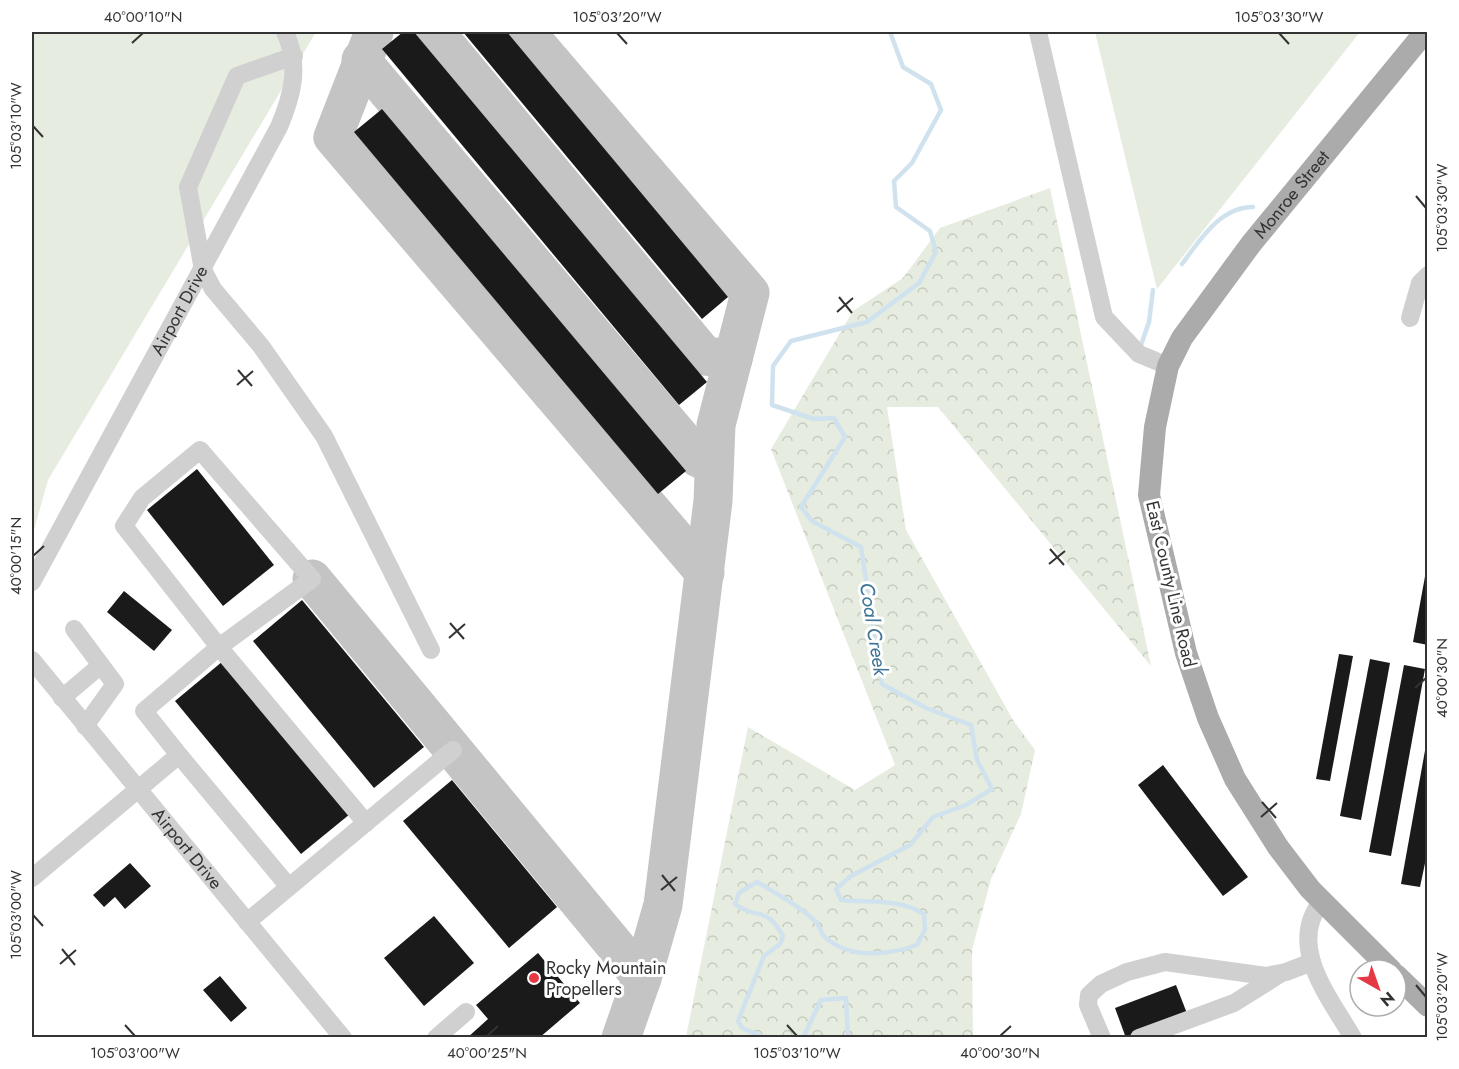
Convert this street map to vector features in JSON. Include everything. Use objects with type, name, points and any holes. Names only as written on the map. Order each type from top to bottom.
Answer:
[{"type":"main road","name":"Monroe Street","points":[[1168,366],[1182,338],[1251,244],[1425,32]]},
{"type":"main road","name":"East County Line Road","points":[[1168,366],[1155,427],[1149,495],[1186,653],[1208,718],[1235,779],[1278,847],[1321,902],[1379,958]]},
{"type":"main road","points":[[1408,987],[1428,1006]]},
{"type":"street","name":"Airport Drive","points":[[32,582],[203,270],[286,111],[294,84],[294,56],[285,32]]},
{"type":"street","points":[[1038,32],[1104,317],[1138,354],[1168,366]]},
{"type":"street","points":[[294,56],[237,76],[188,187],[203,270],[213,289],[261,346],[324,436],[431,650]]},
{"type":"street","points":[[1410,318],[1420,284],[1428,275]]},
{"type":"street","points":[[289,887],[144,711],[219,647],[312,579],[200,450],[141,498],[124,526],[219,647],[366,823]]},
{"type":"street","points":[[74,629],[115,684],[85,726]]},
{"type":"street","name":"Airport Drive","points":[[32,660],[343,1038]]},
{"type":"street","points":[[62,698],[101,665]]},
{"type":"street","points":[[247,922],[453,750]]},
{"type":"street","points":[[32,878],[179,755]]},
{"type":"street","points":[[1321,902],[1309,923],[1307,938],[1312,962],[1353,1038]]},
{"type":"street","points":[[1102,1038],[1089,1005],[1089,995],[1101,984],[1128,972],[1165,962],[1266,976],[1312,962]]},
{"type":"street","points":[[1139,1038],[1234,1003],[1281,973]]},
{"type":"street","points":[[436,1038],[466,1012]]},
{"type":"green space","points":[[32,32],[316,32],[48,480],[32,537]]},
{"type":"green space","points":[[1095,32],[1360,32],[1157,289]]},
{"type":"green space","points":[[1050,188],[1151,666],[938,407],[887,407],[906,530],[1013,720],[1035,750],[1021,814],[991,879],[972,950],[973,1037],[686,1037],[748,727],[855,790],[895,765],[771,449],[853,311],[903,278],[940,228]]},
{"type":"building","points":[[403,32],[414,32],[707,382],[679,405],[382,49]]},
{"type":"building","points":[[463,32],[507,32],[728,297],[702,319]]},
{"type":"building","points":[[382,109],[686,471],[658,494],[354,132]]},
{"type":"building","points":[[197,469],[274,565],[223,606],[147,510]]},
{"type":"building","points":[[1426,571],[1428,572],[1428,645],[1413,642]]},
{"type":"building","points":[[124,591],[172,630],[154,651],[107,612]]},
{"type":"building","points":[[302,600],[424,747],[374,788],[253,641]]},
{"type":"building","points":[[1339,654],[1353,656],[1330,781],[1316,779]]},
{"type":"building","points":[[1370,659],[1390,663],[1361,820],[1340,816]]},
{"type":"building","points":[[223,661],[350,814],[301,854],[175,701]]},
{"type":"building","points":[[1404,665],[1425,669],[1391,856],[1369,852]]},
{"type":"building","points":[[1426,745],[1428,849],[1420,887],[1401,884]]},
{"type":"building","points":[[1163,765],[1248,877],[1223,896],[1138,785]]},
{"type":"building","points":[[452,780],[557,907],[509,948],[403,821]]},
{"type":"building","points":[[130,863],[151,886],[125,909],[115,897],[104,907],[93,895]]},
{"type":"building","points":[[434,916],[474,963],[424,1006],[384,958]]},
{"type":"building","name":"Rocky Mountain Propellers","points":[[538,953],[580,1003],[539,1038],[467,1038],[488,1019],[476,1005]]},
{"type":"building","points":[[220,976],[247,1008],[231,1022],[203,990]]},
{"type":"building","points":[[1176,985],[1188,1016],[1126,1038],[1115,1008]]},
{"type":"waterway","name":"Coal Creek","points":[[766,1038],[742,1028],[738,1021],[764,956],[780,944],[783,936],[777,926],[766,916],[750,912],[735,904],[739,893],[757,882],[802,910],[817,923],[824,936],[845,949],[882,953],[917,945],[925,930],[924,914],[894,903],[841,900],[836,889],[851,876],[910,845],[933,817],[966,805],[992,789],[977,760],[971,725],[926,708],[882,684],[861,547],[812,521],[801,507],[845,437],[834,418],[814,419],[772,405],[773,366],[791,341],[867,322],[919,283],[936,252],[930,231],[896,207],[894,181],[912,163],[941,110],[931,84],[903,67],[890,32]]},
{"type":"waterway","points":[[1182,264],[1212,226],[1241,208],[1253,207]]},
{"type":"waterway","points":[[1140,348],[1149,322],[1153,290]]},
{"type":"waterway","name":"Coal Creek","points":[[803,1038],[821,1000],[846,998],[848,1038]]},
{"type":"taxiway","points":[[374,32],[333,137],[705,573]]},
{"type":"taxiway","points":[[435,32],[705,356],[733,359]]},
{"type":"taxiway","points":[[526,32],[750,293],[716,425],[713,501],[663,905],[642,978],[621,1038]]},
{"type":"taxiway","points":[[361,60],[698,458],[714,465]]},
{"type":"taxiway","points":[[312,579],[642,978]]},
{"type":"place","name":"Rocky Mountain Propellers","points":[[534,978]]}]
